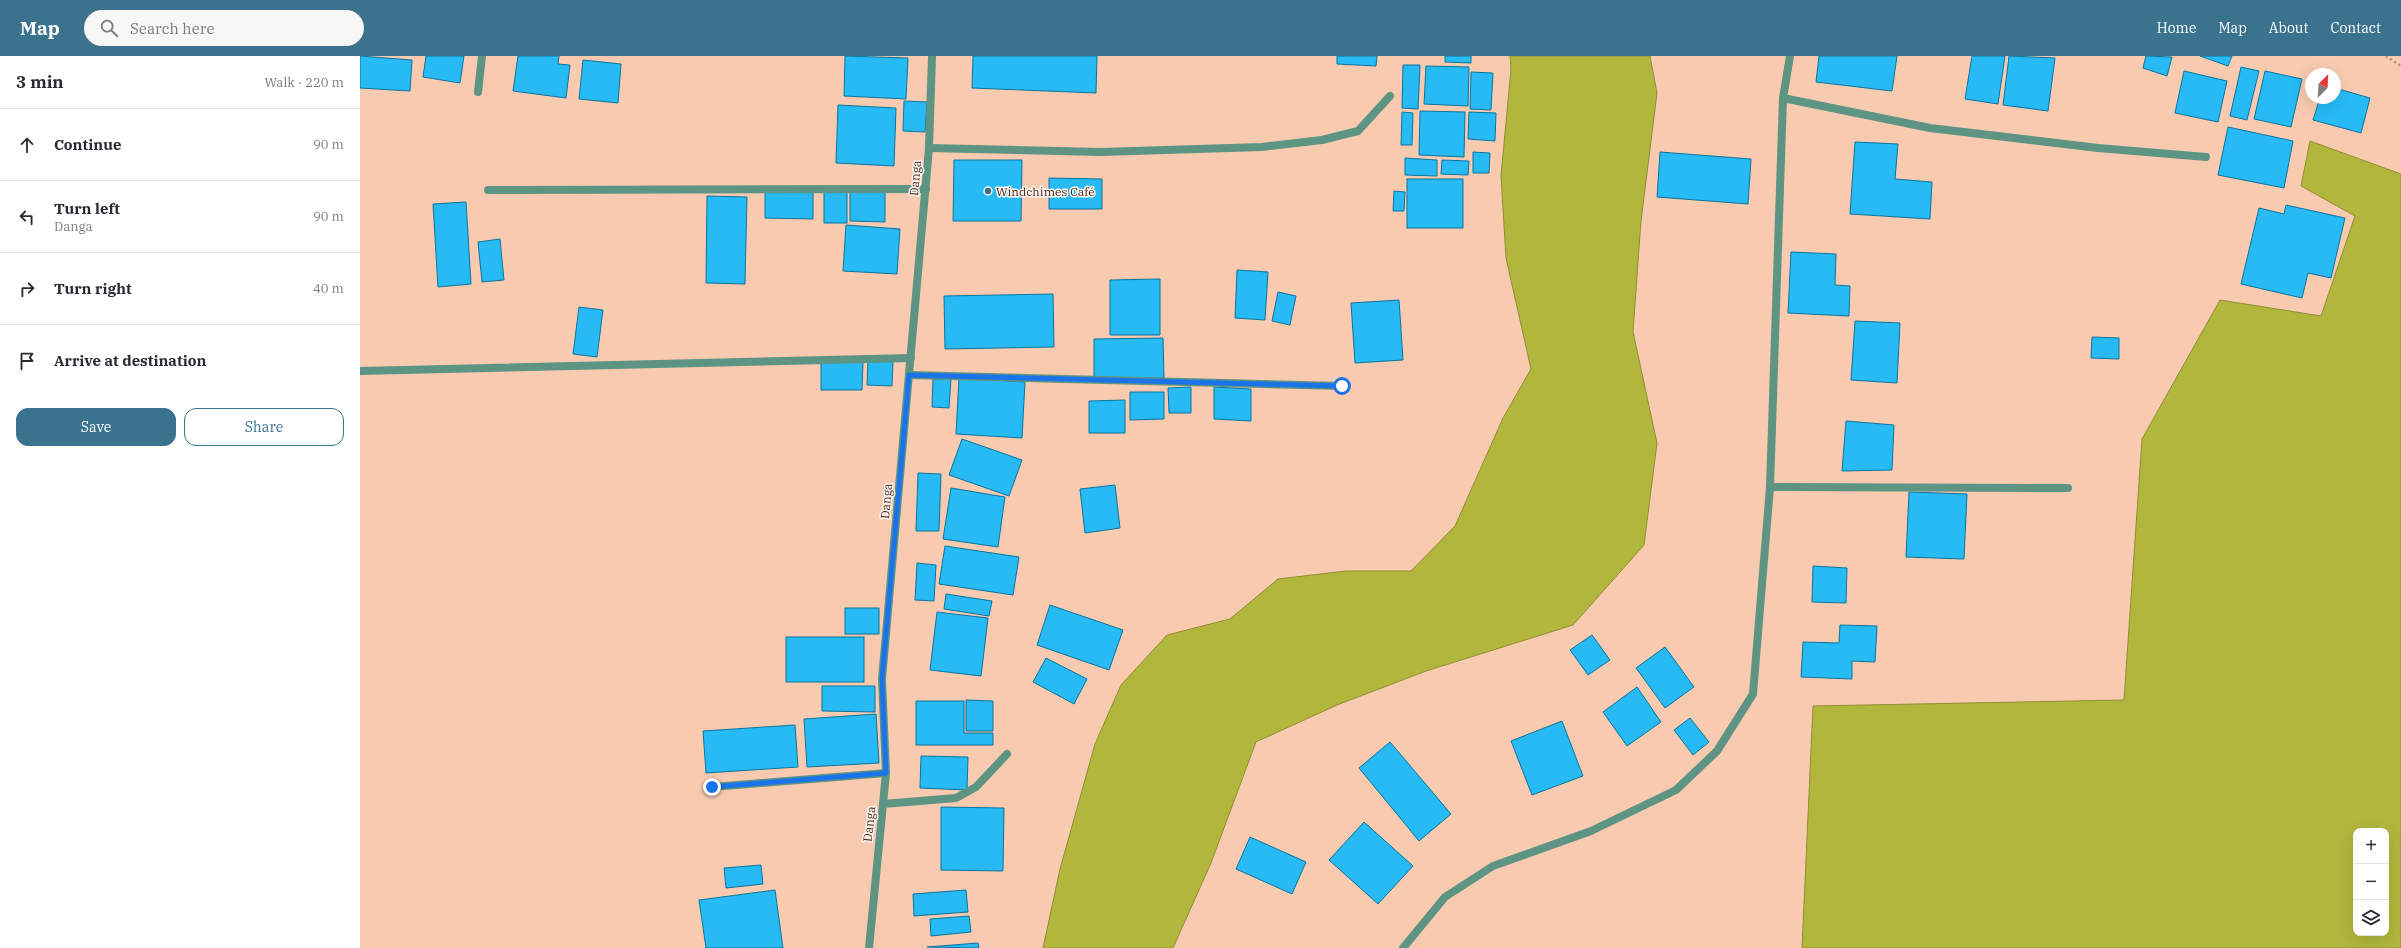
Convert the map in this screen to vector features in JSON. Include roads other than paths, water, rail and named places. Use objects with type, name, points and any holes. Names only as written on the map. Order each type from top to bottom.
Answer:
[{"type":"street","points":[[478,92],[482,56]]},
{"type":"street","name":"Danga","points":[[869,948],[886,773],[882,679],[926,190],[932,56]]},
{"type":"street","points":[[1403,948],[1444,897],[1493,866],[1591,831],[1676,790],[1717,751],[1753,694],[1770,487],[1783,98],[1790,56]]},
{"type":"street","points":[[929,148],[1101,152],[1262,147],[1322,140],[1358,131],[1390,96]]},
{"type":"street","points":[[1783,98],[1930,128],[2098,148],[2206,157]]},
{"type":"street","points":[[488,190],[926,190]]},
{"type":"street","points":[[360,371],[911,358]]},
{"type":"street","points":[[909,375],[1342,386]]},
{"type":"street","points":[[1770,487],[2068,488]]},
{"type":"street","points":[[883,804],[956,798],[976,787],[1008,754]]},
{"type":"street","points":[[712,787],[886,773]]},
{"type":"place","name":"Windchimes Café","points":[[988,191]]}]
